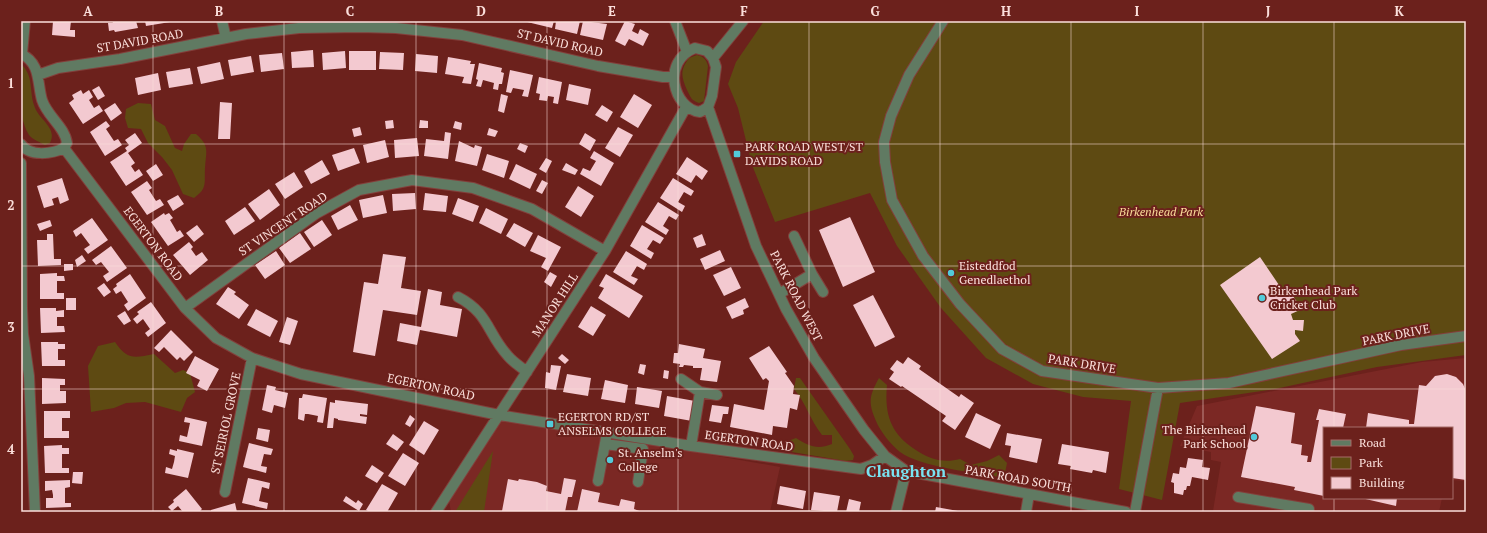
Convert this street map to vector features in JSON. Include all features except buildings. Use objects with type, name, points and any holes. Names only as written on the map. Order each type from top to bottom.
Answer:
[{"type":"street","points":[[21,159],[22,146],[32,152],[49,153],[64,148],[67,143],[66,138],[42,100],[38,75],[32,61],[21,54],[25,21]]},
{"type":"street","points":[[222,21],[226,38]]},
{"type":"street","points":[[675,21],[686,52]]},
{"type":"street","points":[[713,58],[743,21]]},
{"type":"street","name":"PARK DRIVE","points":[[943,21],[909,75],[891,116],[884,142],[885,162],[892,200],[923,256],[960,304],[1002,349],[1042,371],[1158,388],[1229,383],[1401,345],[1466,336]]},
{"type":"street","name":"ST DAVID ROAD","points":[[38,75],[58,68],[120,59],[226,38],[291,29],[328,27],[389,28],[424,26],[598,66],[663,77],[673,77]]},
{"type":"street","points":[[695,48],[707,51],[713,58],[716,67],[712,96],[708,107],[700,112],[693,111],[686,107],[673,77],[675,66],[686,52],[695,48]]},
{"type":"street","name":"MANOR HILL","points":[[436,512],[605,251],[686,107]]},
{"type":"street","name":"PARK ROAD WEST","points":[[708,107],[754,239],[779,294],[814,358],[864,430],[885,456],[906,471]]},
{"type":"street","name":"EGERTON ROAD","points":[[64,148],[185,308],[216,338],[252,358],[301,374],[499,415],[691,446],[861,469],[872,465],[885,456]]},
{"type":"street","points":[[21,163],[23,334],[29,376],[36,512]]},
{"type":"street","name":"ST VINCENT ROAD","points":[[185,308],[317,213],[359,190],[412,180],[473,188],[532,209],[605,251]]},
{"type":"street","points":[[794,236],[812,274],[823,292]]},
{"type":"street","points":[[779,294],[812,274]]},
{"type":"street","points":[[458,298],[470,304],[482,314],[508,356],[527,372]]},
{"type":"street","name":"ST SEIRIOL GROVE","points":[[225,492],[252,358]]},
{"type":"street","points":[[681,379],[700,392],[717,395]]},
{"type":"street","points":[[1135,512],[1158,388]]},
{"type":"street","points":[[691,446],[700,392]]},
{"type":"street","points":[[598,481],[607,432]]},
{"type":"street","points":[[605,444],[643,450],[638,482]]},
{"type":"street","points":[[896,512],[906,471]]},
{"type":"street","name":"PARK ROAD SOUTH","points":[[906,471],[1126,512]]},
{"type":"street","points":[[1026,512],[1030,494]]},
{"type":"street","points":[[1238,497],[1309,509],[1308,512]]},
{"type":"shaded area","name":"The Birkenhead Park School","points":[[1466,358],[1466,481],[1453,480],[1453,427],[1323,427],[1323,499],[1442,499],[1439,512],[1213,511],[1221,462],[1211,460],[1211,452],[1180,446],[1197,406],[1422,362]]},
{"type":"shaded area","name":"St. Anselm's College","points":[[501,418],[780,467],[770,512],[451,512],[449,501]]},
{"type":"green space","name":"Birkenhead Park","points":[[764,21],[1466,21],[1466,355],[1377,367],[1275,389],[1180,403],[1162,500],[1119,489],[1131,401],[1083,397],[1033,384],[986,358],[941,308],[897,246],[870,193],[775,222],[752,165],[738,108],[728,84],[736,62]]},
{"type":"green space","points":[[697,55],[704,59],[708,66],[704,101],[699,103],[690,97],[682,74],[684,66],[689,58]]},
{"type":"green space","points":[[21,64],[30,78],[36,110],[50,128],[52,137],[50,143],[45,145],[29,135],[25,127],[20,101]]},
{"type":"green space","points":[[138,103],[151,104],[155,120],[165,126],[175,148],[182,151],[184,144],[191,134],[196,134],[203,142],[206,149],[204,185],[201,191],[194,198],[183,194],[172,170],[148,143],[141,129],[128,128],[125,118],[126,109]]},
{"type":"green space","points":[[115,342],[127,355],[136,357],[154,354],[175,373],[183,370],[190,373],[195,392],[187,398],[181,412],[145,402],[126,403],[114,408],[91,412],[88,366],[98,346]]},
{"type":"green space","points":[[796,378],[800,378],[850,449],[854,456],[853,460],[846,461],[786,451],[788,441],[796,438],[817,447],[832,444],[832,435],[822,435],[794,389]]},
{"type":"green space","points":[[879,378],[887,385],[887,407],[892,424],[896,432],[910,446],[924,455],[934,459],[949,461],[960,459],[971,465],[987,461],[999,455],[1007,463],[1004,478],[935,466],[921,462],[900,452],[893,446],[883,433],[873,415],[871,400],[873,390]]},
{"type":"green space","points":[[493,451],[484,512],[455,512]]},
{"type":"place","name":"PARK ROAD WEST/ST DAVIDS ROAD","points":[[737,154]]},
{"type":"place","name":"Eisteddfod Genedlaethol","points":[[951,273]]},
{"type":"place","name":"Birkenhead Park Cricket Club","points":[[1262,298]]},
{"type":"place","name":"EGERTON RD/ST ANSELMS COLLEGE","points":[[550,424]]},
{"type":"place","name":"The Birkenhead Park School","points":[[1254,437]]},
{"type":"place","name":"St. Anselm's College","points":[[610,460]]},
{"type":"district","name":"Claughton","points":[[906,471]]}]
